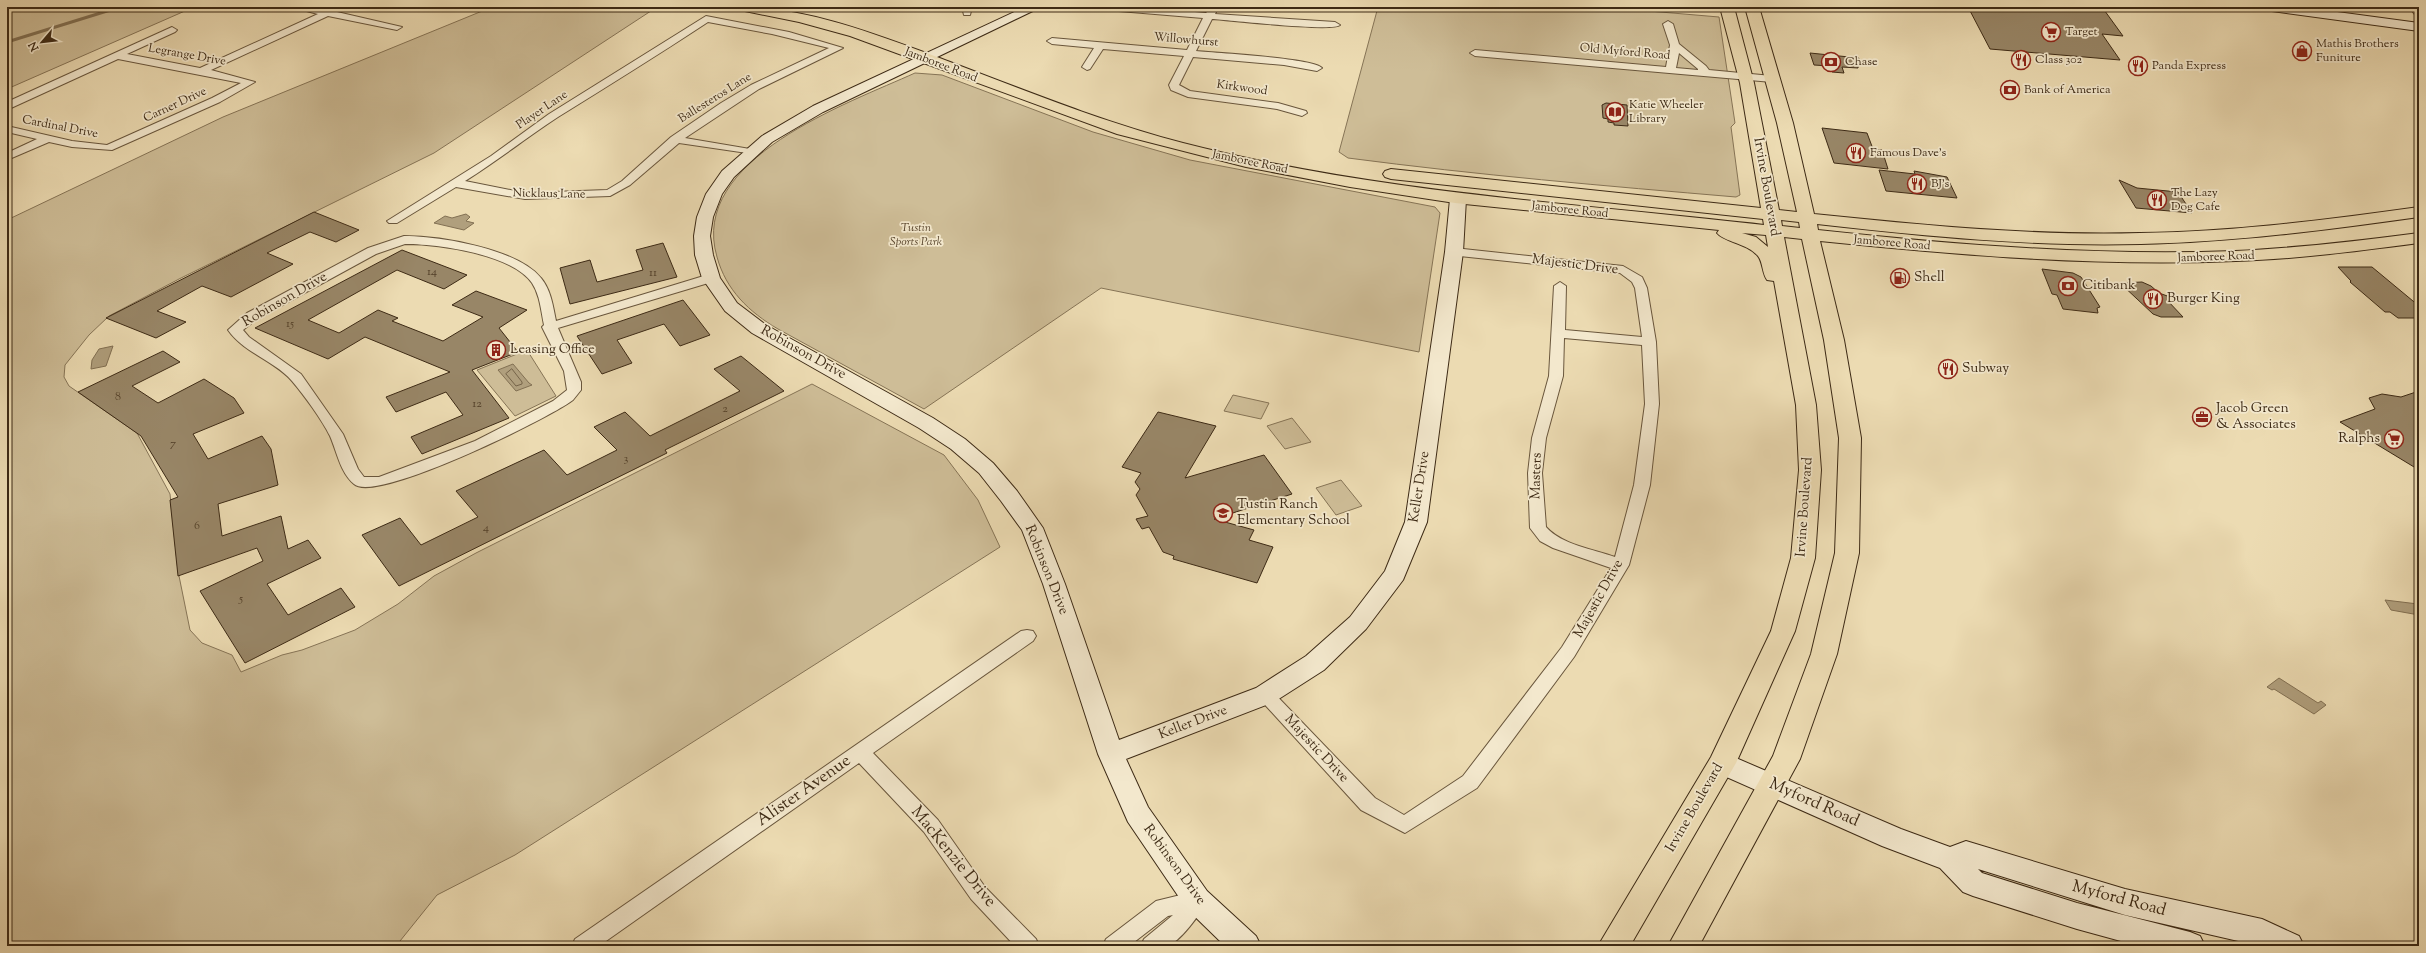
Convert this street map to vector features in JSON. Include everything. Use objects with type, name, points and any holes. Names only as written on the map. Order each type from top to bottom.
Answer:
[{"type":"main road","name":"Jamboree Road","points":[[745,7],[825,25],[924,59],[1045,105],[1173,145],[1306,175],[1458,199],[1774,231],[1807,225],[1968,234],[2101,239],[2198,236],[2310,227],[2419,212]]},
{"type":"main road","name":"Jamboree Road","points":[[792,7],[888,31],[943,50],[1034,86],[1152,126],[1281,156],[1464,183],[1772,213],[1807,225],[2021,253],[2139,258],[2264,255],[2379,244],[2419,238]]},
{"type":"main road","name":"Irvine Boulevard","points":[[1613,946],[1722,763],[1783,631],[1803,558],[1810,470],[1806,406],[1746,76],[1727,7]]},
{"type":"main road","points":[[1683,946],[1786,759],[1824,654],[1847,553],[1850,438],[1834,340],[1785,123],[1752,7]]},
{"type":"main road","points":[[1567,209],[1597,218],[1734,234],[1750,241],[1767,255],[1776,289],[1794,339]]},
{"type":"street","points":[[296,7],[397,27]]},
{"type":"street","points":[[200,70],[341,7]]},
{"type":"street","name":"Robinson Drive","points":[[1035,7],[790,124],[750,152],[728,174],[714,194],[705,217],[702,236],[711,278],[731,307],[759,329],[939,431],[986,468],[1009,496],[1032,528],[1054,584],[1111,754],[1138,814],[1197,900],[1246,946]]},
{"type":"street","points":[[1107,7],[1208,17],[1335,25]]},
{"type":"street","points":[[1190,53],[1213,7]]},
{"type":"street","points":[[2272,7],[2419,27]]},
{"type":"street","points":[[2414,7],[2419,14]]},
{"type":"street","name":"Ballesteros Lane","points":[[619,189],[675,139],[755,87],[838,48],[803,37],[763,28],[706,19]]},
{"type":"street","name":"Player Lane","points":[[393,221],[495,158],[553,116],[637,65],[706,19]]},
{"type":"street","points":[[1668,24],[1675,45],[1703,68],[1704,72]]},
{"type":"street","points":[[7,106],[119,56],[172,30]]},
{"type":"street","name":"Willowhurst","points":[[1052,41],[1284,62],[1318,68]]},
{"type":"street","points":[[1671,69],[1671,60],[1675,45]]},
{"type":"street","points":[[1086,67],[1100,46]]},
{"type":"street","name":"Kirkwood","points":[[1190,53],[1174,85],[1178,91],[1188,94],[1278,106],[1302,113]]},
{"type":"street","name":"Old Myford Road","points":[[1475,53],[1772,78]]},
{"type":"street","name":"Legrange Drive","points":[[119,56],[200,70],[250,82]]},
{"type":"street","name":"Carner Drive","points":[[108,148],[216,100],[250,82]]},
{"type":"street","name":"Cardinal Drive","points":[[7,129],[46,139],[97,149],[108,148]]},
{"type":"street","points":[[7,157],[46,139]]},
{"type":"street","points":[[675,139],[750,152]]},
{"type":"street","name":"Nicklaus Lane","points":[[455,183],[525,196],[601,194],[619,189]]},
{"type":"street","name":"Keller Drive","points":[[1111,754],[1265,695],[1315,662],[1358,623],[1395,574],[1416,522],[1454,252],[1458,199]]},
{"type":"street","name":"Robinson Drive","points":[[404,240],[415,240],[493,254],[517,264],[532,276],[539,284],[550,327],[556,345],[573,375],[574,388],[569,397],[480,444],[380,482],[360,482],[351,471],[336,434],[296,377],[244,340],[235,330],[252,316],[372,251],[404,240]]},
{"type":"street","name":"Majestic Drive","points":[[1265,695],[1368,804],[1405,825],[1470,782],[1568,652],[1621,565],[1642,485],[1652,404],[1649,342],[1641,288],[1638,280],[1623,270],[1454,252]]},
{"type":"street","points":[[550,327],[711,278]]},
{"type":"street","name":"Masters","points":[[1560,286],[1556,376],[1539,438],[1535,473],[1536,517],[1539,531],[1558,544],[1621,565]]},
{"type":"street","points":[[1558,333],[1649,342]]},
{"type":"street","name":"Alister Avenue","points":[[591,944],[860,751],[1027,636]]},
{"type":"street","name":"MacKenzie Drive","points":[[860,751],[931,826],[978,893],[1029,946]]},
{"type":"street","name":"Myford Road","points":[[1722,763],[1892,838],[1950,859],[1973,883],[2077,916],[2190,946]]},
{"type":"street","name":"Myford Road","points":[[1950,859],[1966,854],[2125,902],[2262,932],[2289,946]]},
{"type":"street","points":[[1113,946],[1164,908],[1197,900]]},
{"type":"street","points":[[1151,946],[1177,926],[1197,900]]},
{"type":"green space","points":[[7,7],[194,7],[7,89]]},
{"type":"green space","points":[[492,7],[657,7],[434,153],[179,279],[109,316],[89,335],[65,365],[64,377],[69,386],[137,433],[170,494],[178,571],[190,630],[202,643],[232,655],[241,672],[282,655],[302,650],[355,630],[398,604],[434,576],[476,553],[812,384],[944,455],[978,500],[1000,547],[515,855],[437,895],[396,946],[7,946],[7,220],[223,117]]},
{"type":"green space","points":[[1378,7],[1602,7],[1719,17],[1735,123],[1731,127],[1740,195],[1736,197],[1542,180],[1348,158],[1339,152]]},
{"type":"green space","name":"Tustin Sports Park","points":[[915,73],[942,75],[1093,132],[1190,160],[1435,207],[1440,213],[1419,352],[1101,288],[924,409],[778,329],[758,315],[740,299],[726,280],[721,269],[717,257],[714,222],[726,191],[750,164],[780,140],[816,119],[852,101]]},
{"type":"green space","points":[[527,350],[556,396],[515,416],[477,370]]},
{"type":"green space","points":[[1233,395],[1269,403],[1261,419],[1224,411]]},
{"type":"green space","points":[[1292,418],[1311,442],[1285,449],[1267,426]]},
{"type":"green space","points":[[1341,480],[1362,506],[1336,515],[1316,488]]},
{"type":"water","points":[[466,214],[470,217],[466,221],[474,223],[464,230],[434,223],[445,216],[452,218]]},
{"type":"water","points":[[113,346],[106,366],[91,369],[92,360],[99,349]]},
{"type":"water","points":[[513,364],[532,385],[516,391],[498,370]]},
{"type":"water","points":[[2385,600],[2418,604],[2419,615],[2391,610]]},
{"type":"water","points":[[2279,678],[2318,703],[2321,701],[2326,705],[2314,714],[2274,689],[2272,690],[2267,687]]},
{"type":"building","name":"Target","points":[[1968,7],[2102,7],[2123,36],[2102,34],[2120,60],[1990,49]]},
{"type":"building","name":"Chase","points":[[1810,53],[1859,58],[1858,68],[1842,67],[1844,73],[1832,72],[1830,66],[1814,65]]},
{"type":"building","name":"Katie Wheeler Library","points":[[1606,103],[1627,105],[1628,126],[1614,125],[1614,123],[1608,122],[1608,119],[1603,118],[1602,105]]},
{"type":"building","points":[[1822,128],[1867,133],[1873,149],[1882,150],[1888,169],[1834,163]]},
{"type":"building","name":"BJ's","points":[[1879,170],[1915,174],[1914,171],[1947,177],[1957,198],[1886,191]]},
{"type":"building","name":"The Lazy Dog Cafe","points":[[2119,180],[2137,188],[2178,192],[2192,213],[2136,208]]},
{"type":"building","points":[[314,212],[359,230],[336,242],[310,232],[267,253],[293,264],[231,297],[202,286],[157,311],[186,322],[156,338],[106,318]]},
{"type":"building","points":[[663,243],[677,277],[570,304],[560,268],[590,260],[597,282],[643,270],[636,250]]},
{"type":"building","points":[[402,250],[467,275],[444,289],[397,270],[308,320],[339,333],[378,310],[398,318],[392,321],[443,341],[483,317],[452,305],[476,291],[527,310],[499,328],[518,352],[472,370],[509,418],[422,454],[411,437],[463,415],[446,392],[396,412],[386,397],[450,372],[365,337],[328,359],[255,328]]},
{"type":"building","points":[[2338,267],[2372,267],[2419,306],[2419,318],[2398,318],[2390,312],[2385,312],[2350,282],[2351,281]]},
{"type":"building","name":"Citibank","points":[[2042,269],[2073,273],[2081,277],[2100,307],[2097,308],[2098,313],[2063,309],[2057,295],[2052,294]]},
{"type":"building","name":"Burger King","points":[[2142,282],[2151,286],[2159,293],[2170,297],[2167,300],[2183,317],[2161,317],[2153,314],[2120,283]]},
{"type":"building","points":[[683,300],[710,335],[680,346],[664,324],[617,340],[632,363],[602,374],[577,336]]},
{"type":"building","points":[[163,351],[180,362],[132,386],[158,403],[204,379],[234,398],[244,413],[193,434],[208,459],[262,436],[271,449],[278,485],[218,504],[222,536],[281,516],[288,549],[308,540],[321,558],[267,584],[288,615],[341,588],[355,607],[245,663],[200,591],[263,561],[257,548],[178,576],[170,500],[178,497],[141,436],[78,392]]},
{"type":"building","points":[[741,356],[784,391],[665,450],[667,453],[399,586],[362,535],[400,518],[421,545],[478,517],[456,491],[544,450],[567,475],[617,450],[594,427],[625,412],[650,436],[740,391],[714,369]]},
{"type":"building","name":"Ralphs","points":[[2419,391],[2419,470],[2340,422],[2375,409],[2369,398],[2382,394],[2401,397]]},
{"type":"building","name":"Tustin Ranch Elementary School","points":[[1158,412],[1216,426],[1185,478],[1264,455],[1292,494],[1214,519],[1254,530],[1249,540],[1273,547],[1257,583],[1173,559],[1174,556],[1163,552],[1149,527],[1142,529],[1136,519],[1148,516],[1136,495],[1140,489],[1135,482],[1141,473],[1122,467]]},
{"type":"waterway","points":[[7,42],[120,7]]},
{"type":"place","name":"Target","points":[[2051,32]]},
{"type":"place","name":"Mathis Brothers Funiture","points":[[2302,51]]},
{"type":"place","name":"Class 302","points":[[2021,60]]},
{"type":"place","name":"Chase","points":[[1831,62]]},
{"type":"place","name":"Panda Express","points":[[2138,66]]},
{"type":"place","name":"Bank of America","points":[[2010,90]]},
{"type":"place","name":"Katie Wheeler Library","points":[[1615,112]]},
{"type":"place","name":"Famous Dave's","points":[[1856,153]]},
{"type":"place","name":"BJ's","points":[[1917,184]]},
{"type":"place","name":"The Lazy Dog Cafe","points":[[2157,200]]},
{"type":"place","name":"Shell","points":[[1900,278]]},
{"type":"place","name":"Citibank","points":[[2068,286]]},
{"type":"place","name":"Burger King","points":[[2153,299]]},
{"type":"place","name":"Leasing Office","points":[[496,350]]},
{"type":"place","name":"Subway","points":[[1948,369]]},
{"type":"place","name":"Jacob Green & Associates","points":[[2202,417]]},
{"type":"place","name":"Ralphs","points":[[2394,439]]},
{"type":"place","name":"Tustin Ranch Elementary School","points":[[1223,513]]}]
